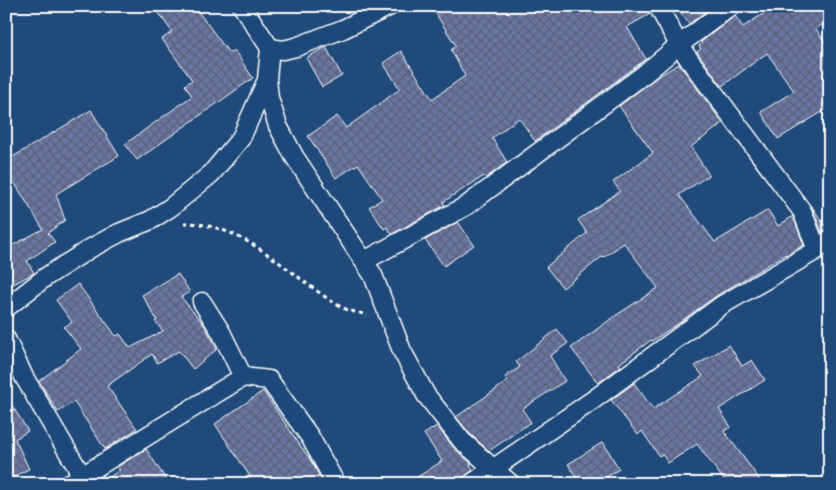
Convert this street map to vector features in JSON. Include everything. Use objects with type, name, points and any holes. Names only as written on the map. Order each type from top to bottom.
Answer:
[{"type":"street","points":[[242,6],[270,48],[267,79],[273,112],[294,156],[373,275],[402,351],[426,395],[462,441],[511,484]]},
{"type":"street","points":[[270,48],[283,50],[296,47],[342,29],[390,6]]},
{"type":"street","points":[[471,484],[593,400],[722,305],[823,245],[802,211],[679,45],[658,6]]},
{"type":"street","points":[[364,261],[466,206],[643,75],[731,6]]},
{"type":"street","points":[[6,308],[47,276],[83,253],[119,233],[151,220],[171,207],[211,174],[240,138],[267,79]]},
{"type":"street","points":[[202,302],[221,332],[243,377]]},
{"type":"street","points":[[6,339],[75,480],[243,377],[269,380],[310,436],[336,484]]},
{"type":"path","points":[[151,220],[196,223],[233,233],[269,256],[322,295],[348,310],[370,315],[387,311]]},
{"type":"building","points":[[154,6],[194,6],[229,53],[234,50],[253,78],[137,160],[125,144],[192,96],[185,85],[192,80],[162,39],[172,32]]},
{"type":"building","points":[[431,6],[647,6],[650,14],[627,27],[646,59],[535,141],[519,118],[492,138],[506,163],[486,178],[484,176],[443,202],[445,205],[392,234],[387,227],[384,229],[369,207],[382,199],[358,164],[336,178],[308,136],[337,116],[346,128],[400,89],[383,63],[401,51],[432,99],[465,76],[451,50],[456,46]]},
{"type":"building","points":[[676,6],[713,6],[689,24]]},
{"type":"building","points":[[775,6],[830,6],[830,20],[816,29],[830,49],[830,107],[778,139],[761,112],[794,91],[767,53],[722,86],[697,52],[701,49],[699,46],[701,42],[735,16],[743,27]]},
{"type":"building","points":[[326,47],[342,76],[322,87],[306,58]]},
{"type":"building","points":[[679,64],[723,123],[691,147],[709,175],[679,195],[715,242],[768,210],[778,226],[793,216],[804,245],[716,296],[676,325],[651,340],[619,364],[621,366],[598,383],[571,348],[658,288],[624,243],[603,256],[563,288],[546,267],[587,233],[578,220],[620,191],[613,182],[653,153],[619,106],[657,77]]},
{"type":"building","points":[[91,110],[119,156],[56,194],[65,220],[48,233],[55,242],[27,261],[34,273],[6,288],[6,249],[43,229],[6,169],[6,161]]},
{"type":"building","points":[[811,205],[827,229],[822,232],[812,207]]},
{"type":"building","points":[[458,222],[474,245],[444,266],[425,240]]},
{"type":"building","points":[[178,274],[190,292],[181,297],[205,326],[217,349],[193,369],[179,351],[157,363],[152,354],[107,386],[137,429],[105,449],[74,402],[58,412],[39,381],[81,349],[64,327],[72,322],[56,300],[78,284],[116,336],[120,334],[130,348],[163,331],[155,321],[157,320],[142,295]]},
{"type":"building","points":[[557,329],[568,343],[550,356],[565,381],[522,409],[531,422],[489,451],[470,434],[456,417],[508,381],[505,377],[520,367],[516,362]]},
{"type":"building","points":[[729,345],[742,366],[752,360],[765,380],[719,409],[731,427],[724,431],[763,484],[727,484],[697,444],[668,463],[662,454],[659,456],[642,431],[638,435],[611,400],[634,383],[653,409],[703,376],[695,366]]},
{"type":"building","points":[[263,391],[313,464],[324,484],[255,484],[215,424]]},
{"type":"building","points":[[6,396],[28,431],[15,439],[29,469],[6,480]]},
{"type":"building","points":[[437,426],[454,448],[471,463],[473,470],[465,476],[461,484],[407,484],[442,461],[424,434]]},
{"type":"building","points":[[603,442],[619,469],[596,484],[580,484],[568,464]]},
{"type":"building","points":[[146,449],[169,484],[99,484],[120,470],[117,467]]}]
